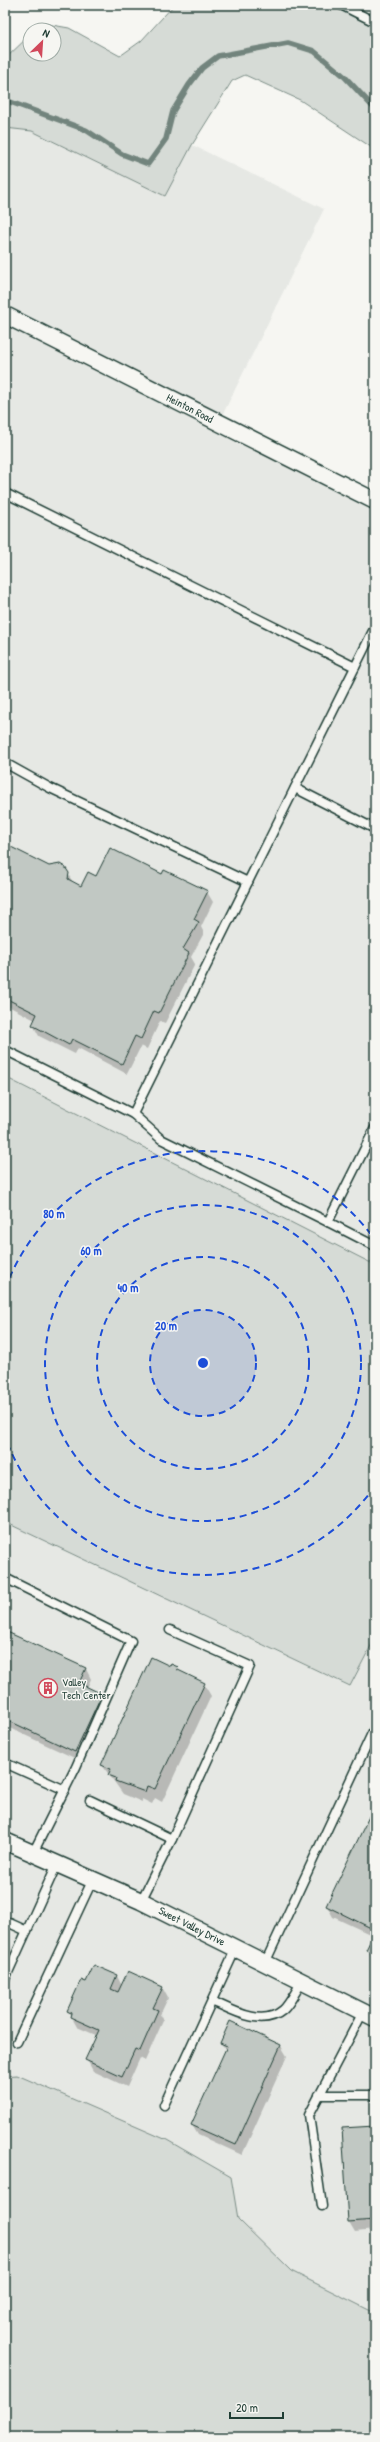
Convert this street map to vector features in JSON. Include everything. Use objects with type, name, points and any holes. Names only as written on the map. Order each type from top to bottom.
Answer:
[{"type":"street","name":"Heinton Road","points":[[5,315],[375,501]]},
{"type":"street","name":"Sweet Valley Drive","points":[[5,1841],[142,1901],[369,2015]]},
{"type":"lane","points":[[340,5],[375,22]]},
{"type":"lane","points":[[5,493],[355,667]]},
{"type":"lane","points":[[132,1114],[375,627]]},
{"type":"lane","points":[[5,763],[50,788],[248,882]]},
{"type":"lane","points":[[295,788],[375,829]]},
{"type":"lane","points":[[5,1050],[132,1114],[161,1139],[375,1246]]},
{"type":"lane","points":[[328,1222],[375,1128]]},
{"type":"lane","points":[[5,1578],[131,1642],[65,1790],[33,1853]]},
{"type":"lane","points":[[142,1901],[172,1840],[250,1666],[170,1630]]},
{"type":"lane","points":[[265,1963],[375,1728]]},
{"type":"lane","points":[[5,1763],[65,1790]]},
{"type":"lane","points":[[90,1800],[172,1840]]},
{"type":"lane","points":[[5,1979],[56,1864]]},
{"type":"lane","points":[[17,2042],[93,1879]]},
{"type":"lane","points":[[5,1921],[27,1931]]},
{"type":"lane","points":[[164,2105],[236,1948]]},
{"type":"lane","points":[[212,2001],[235,2011],[257,2018],[270,2017],[283,2010],[302,1982]]},
{"type":"lane","points":[[322,2206],[309,2115],[319,2095],[369,2015]]},
{"type":"lane","points":[[319,2095],[375,2095]]},
{"type":"shaded area","points":[[174,5],[341,5],[375,22],[375,163],[371,147],[300,100],[245,75],[232,81],[192,145],[165,196],[32,131],[5,128],[5,59],[22,43],[22,62],[62,62],[62,27],[69,28],[120,56],[141,41]]},
{"type":"shaded area","points":[[5,54],[324,209],[219,422],[375,501],[375,1265],[5,1077]]},
{"type":"shaded area","points":[[5,1077],[375,1265],[375,1638],[350,1686],[5,1522]]},
{"type":"shaded area","points":[[5,1522],[349,1686],[375,1638],[375,2313],[5,2128]]},
{"type":"shaded area","points":[[17,2075],[167,2140],[231,2177],[238,2219],[291,2271],[375,2313],[375,2437],[5,2437],[5,2076]]},
{"type":"building","points":[[5,844],[49,866],[60,864],[65,867],[69,873],[68,879],[81,886],[88,872],[96,876],[110,848],[162,874],[164,870],[208,891],[194,919],[199,922],[183,949],[189,953],[159,1013],[154,1011],[141,1039],[135,1036],[122,1064],[72,1039],[69,1045],[32,1025],[37,1014],[5,998]]},
{"type":"building","name":"Valley Tech Center","points":[[5,1631],[86,1668],[79,1683],[102,1694],[75,1752],[5,1719]]},
{"type":"building","points":[[151,1657],[170,1666],[171,1664],[178,1667],[176,1669],[205,1683],[155,1789],[147,1786],[145,1792],[115,1781],[116,1778],[108,1775],[111,1769],[101,1765]]},
{"type":"building","points":[[375,1804],[375,1930],[326,1906]]},
{"type":"building","points":[[375,1931],[375,1954],[366,1950]]},
{"type":"building","points":[[94,1965],[117,1975],[111,1989],[118,1992],[128,1971],[163,1987],[153,2008],[158,2010],[140,2051],[135,2049],[122,2077],[85,2060],[99,2030],[70,2017],[71,2013],[67,2011],[81,1980],[86,1982]]},
{"type":"building","points":[[230,2021],[281,2045],[236,2145],[191,2125],[227,2046],[220,2043]]},
{"type":"building","points":[[375,2126],[375,2220],[348,2222],[342,2128]]},
{"type":"waterway","points":[[5,100],[86,130],[122,154],[148,164],[166,139],[173,111],[189,85],[202,68],[218,56],[288,43],[314,51],[344,76],[375,109]]},
{"type":"place","name":"Valley Tech Center","points":[[48,1688]]}]
